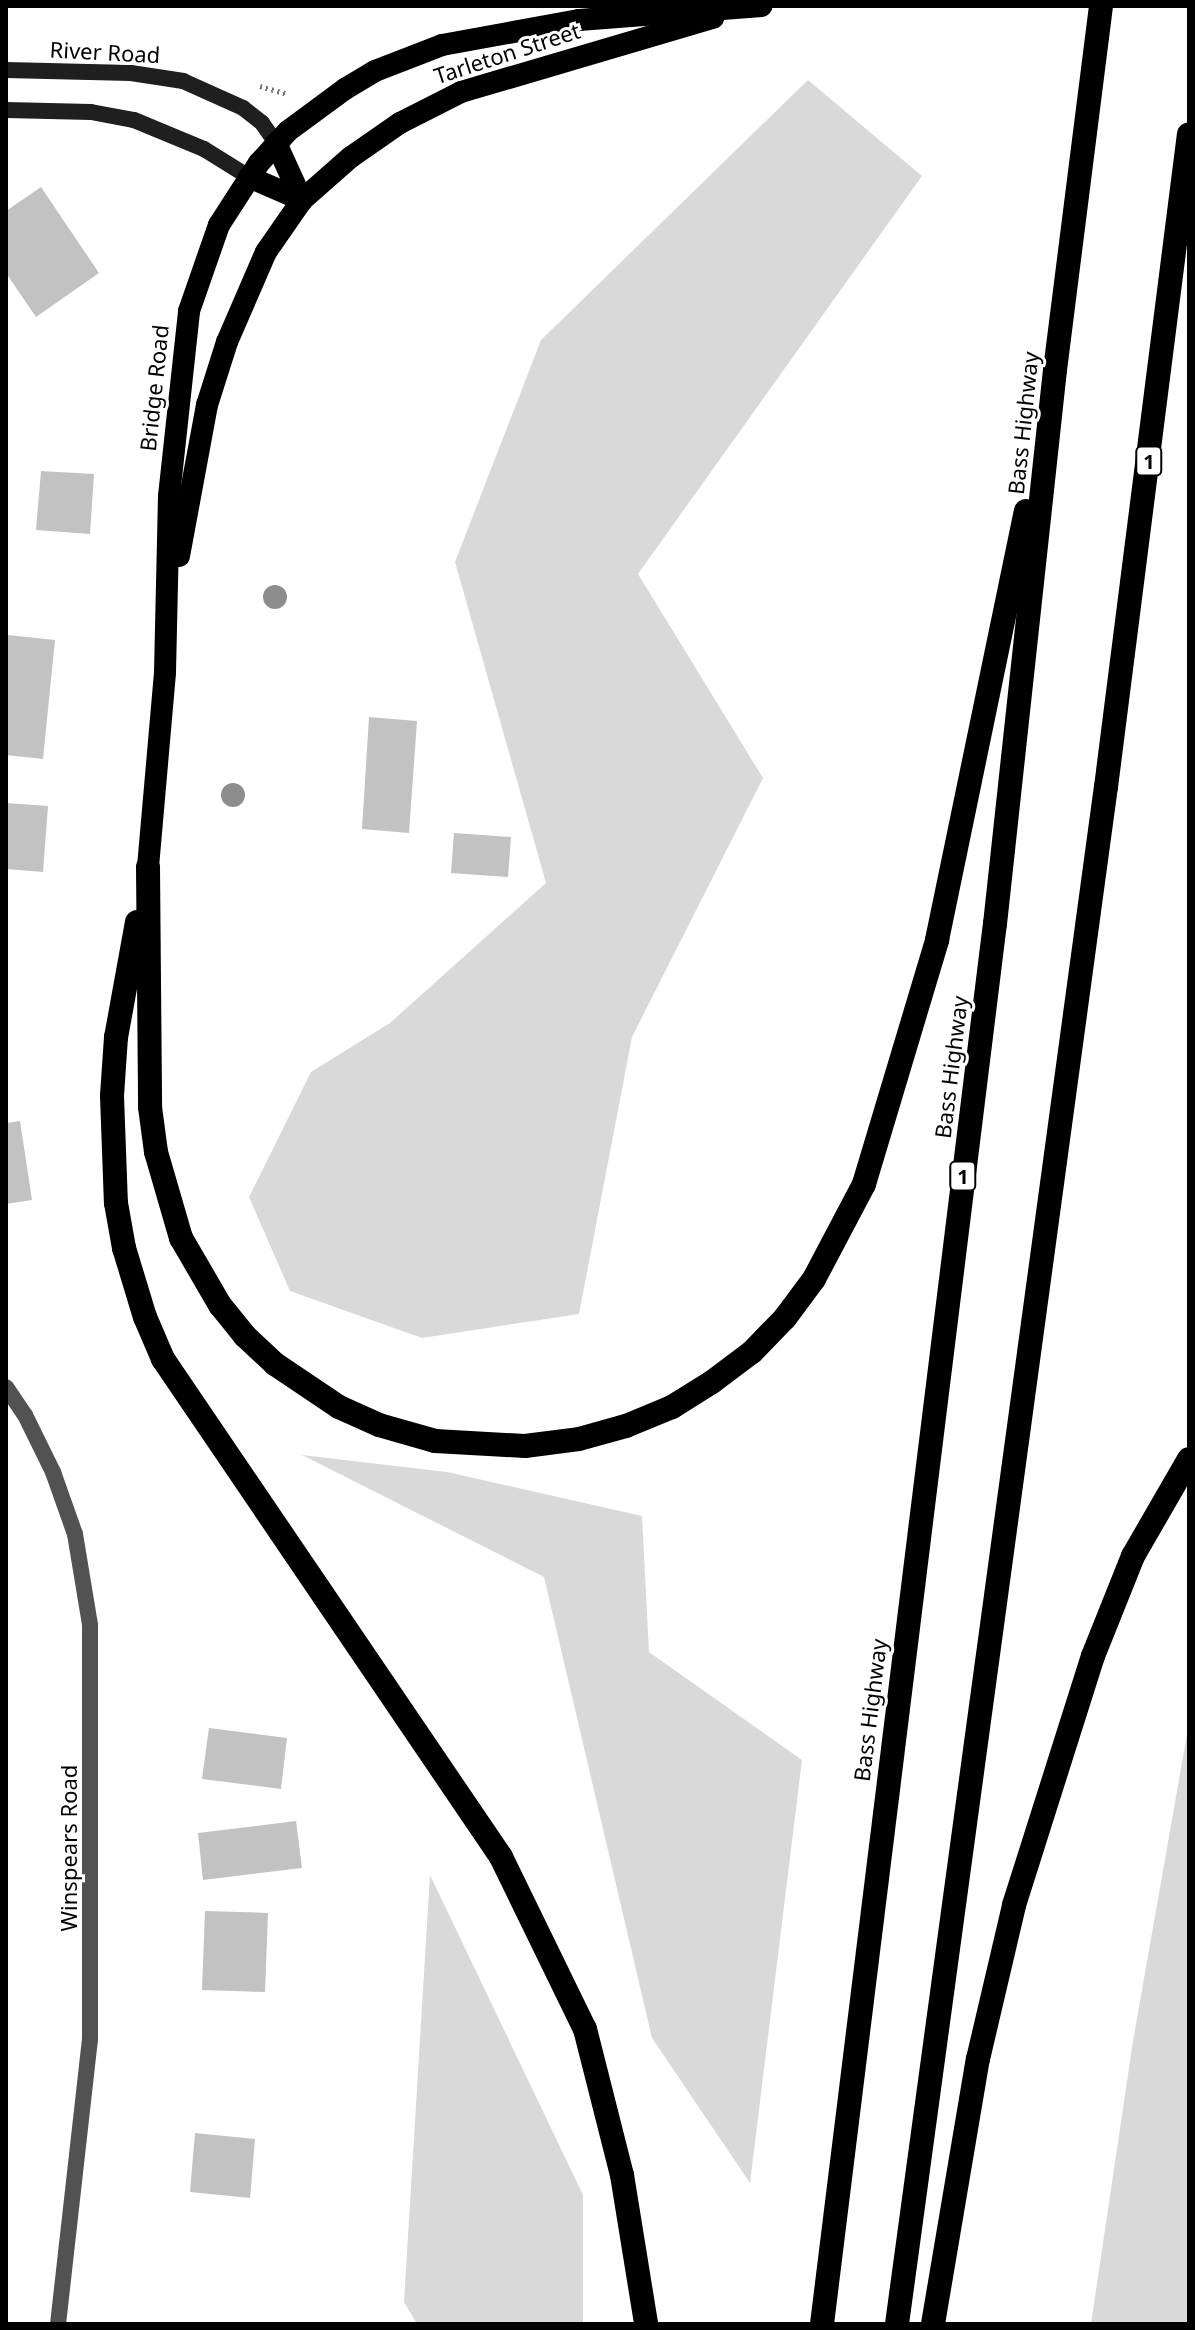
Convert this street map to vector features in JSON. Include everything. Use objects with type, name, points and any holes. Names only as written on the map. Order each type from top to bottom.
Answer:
[{"type":"highway","name":"Tarleton Street","points":[[249,177],[276,143],[315,108],[408,56],[442,45],[579,20],[757,7]]},
{"type":"highway","name":"Tarleton Street","points":[[302,200],[351,157],[400,123],[461,92],[757,7]]},
{"type":"highway","name":"Bass Highway","points":[[822,2324],[995,924],[1055,370],[1099,17]]},
{"type":"highway","name":"1","points":[[897,2324],[930,2104],[1108,771],[1189,134]]},
{"type":"highway","points":[[276,143],[302,200]]},
{"type":"highway","points":[[249,177],[302,200]]},
{"type":"highway","name":"Bridge Road","points":[[148,867],[168,618],[169,496],[189,311],[213,237],[249,177]]},
{"type":"highway","name":"Bridge Road","points":[[168,618],[207,405],[227,342],[266,252],[302,200]]},
{"type":"highway","points":[[148,867],[150,1107],[156,1152],[181,1238],[212,1293],[245,1336],[275,1364],[339,1407],[379,1425],[435,1441],[525,1446],[579,1439],[626,1426],[672,1407],[752,1352],[785,1318],[821,1269],[864,1184],[937,940],[1055,370]]},
{"type":"highway","points":[[148,867],[116,1037],[112,1096],[116,1203],[124,1248],[145,1317],[163,1359],[501,1857],[585,2029],[622,2175],[646,2324]]},
{"type":"highway","points":[[933,2324],[978,2059],[1014,1905],[1093,1656],[1133,1556],[1189,1459]]},
{"type":"main road","name":"River Road","points":[[6,70],[131,73],[183,81],[253,115],[276,143]]},
{"type":"main road","points":[[6,110],[81,111],[134,120],[204,149],[249,177]]},
{"type":"street","name":"Winspears Road","points":[[6,1387],[25,1415],[53,1472],[75,1534],[90,1625],[90,2039],[58,2324]]},
{"type":"path","points":[[247,82],[290,94]]},
{"type":"shaded area","points":[[808,80],[922,176],[638,574],[763,778],[632,1037],[579,1314],[422,1338],[290,1291],[249,1197],[311,1072],[390,1023],[546,883],[455,562],[541,340]]},
{"type":"shaded area","points":[[302,1455],[447,1472],[642,1516],[649,1652],[802,1760],[750,2183],[652,2038],[544,1577]]},
{"type":"shaded area","points":[[1189,1723],[1189,2324],[1091,2324],[1133,2041]]},
{"type":"shaded area","points":[[430,1875],[583,2195],[583,2324],[417,2324],[404,2302]]},
{"type":"building","points":[[41,187],[99,273],[36,317],[6,273],[6,211]]},
{"type":"building","points":[[41,471],[94,474],[90,534],[36,530]]},
{"type":"building","points":[[8,635],[55,640],[43,759],[6,755]]},
{"type":"building","points":[[369,717],[417,721],[409,833],[362,829]]},
{"type":"building","points":[[6,803],[48,806],[43,872],[6,869]]},
{"type":"building","points":[[454,833],[511,837],[508,877],[451,873]]},
{"type":"building","points":[[20,1121],[32,1200],[6,1204],[6,1123]]},
{"type":"building","points":[[209,1728],[287,1738],[281,1789],[202,1779]]},
{"type":"building","points":[[296,1821],[302,1868],[203,1880],[198,1833]]},
{"type":"building","points":[[205,1911],[268,1913],[265,1992],[202,1990]]},
{"type":"building","points":[[195,2133],[255,2139],[250,2198],[190,2192]]}]
